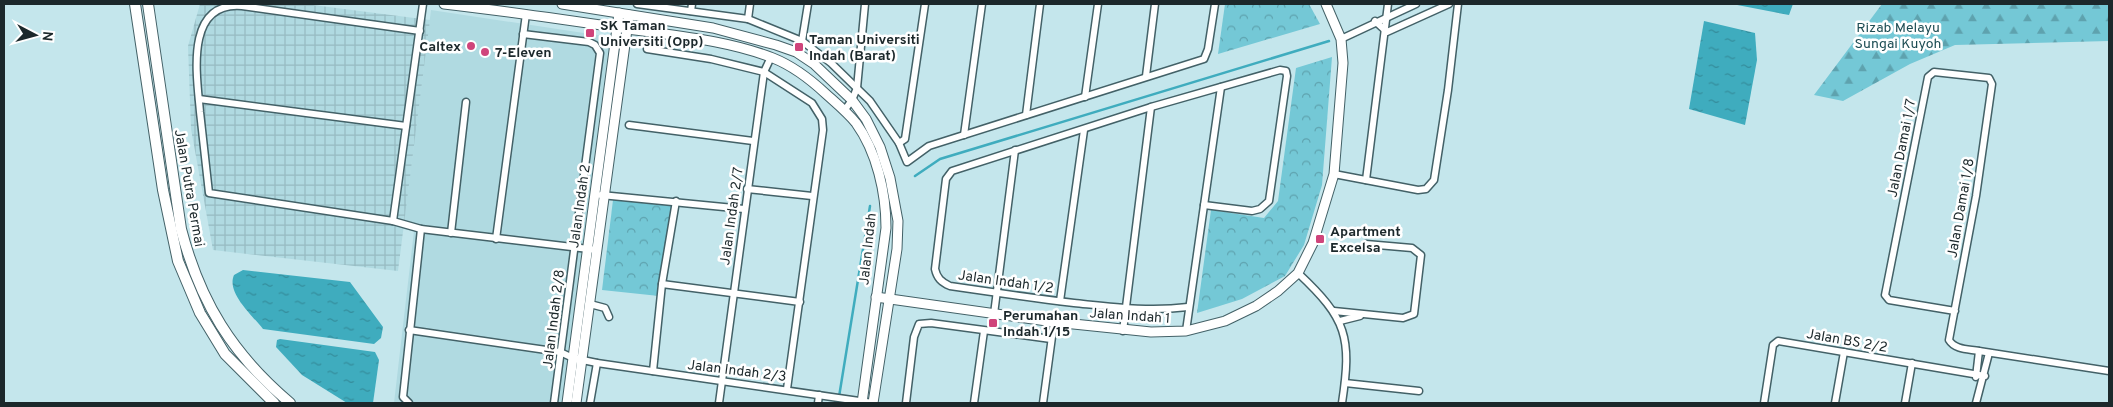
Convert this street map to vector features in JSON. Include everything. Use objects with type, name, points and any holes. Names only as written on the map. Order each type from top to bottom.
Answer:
[{"type":"main road","name":"Jalan Putra Permai","points":[[135,4],[163,190],[178,261],[200,314],[225,354],[274,403]]},
{"type":"main road","name":"Jalan Putra Permai","points":[[148,4],[181,228],[198,282],[210,311],[228,338],[261,377],[290,403]]},
{"type":"main road","points":[[151,26],[155,4]]},
{"type":"street","points":[[393,221],[424,4]]},
{"type":"street","name":"Jalan Indah","points":[[444,4],[699,39],[771,58],[789,66],[813,82],[855,122],[865,138],[875,163],[886,210],[886,228],[862,402]]},
{"type":"street","points":[[557,18],[560,4]]},
{"type":"street","name":"Jalan Indah","points":[[560,4],[713,28],[783,47],[814,64],[852,100],[866,119],[880,147],[896,204],[898,236],[873,403]]},
{"type":"street","points":[[637,4],[748,19],[802,41],[870,101],[899,144],[905,160],[910,162],[929,146],[1085,98],[1146,76],[1199,61],[1207,55],[1215,4]]},
{"type":"street","points":[[691,11],[692,4]]},
{"type":"street","points":[[748,19],[750,4]]},
{"type":"street","points":[[802,41],[808,4]]},
{"type":"street","points":[[844,112],[857,88],[865,4]]},
{"type":"street","points":[[899,144],[905,139],[925,4]]},
{"type":"street","points":[[964,135],[982,4]]},
{"type":"street","points":[[1026,115],[1040,4]]},
{"type":"street","points":[[1085,98],[1098,4]]},
{"type":"street","points":[[1146,76],[1155,4]]},
{"type":"street","name":"Jalan Indah 1","points":[[876,297],[1123,331],[1186,332],[1225,321],[1256,306],[1278,291],[1298,273],[1313,243],[1334,174],[1343,88],[1341,38],[1326,4]]},
{"type":"street","points":[[1366,180],[1387,32],[1388,4]]},
{"type":"street","points":[[1341,38],[1416,4]]},
{"type":"street","points":[[1387,32],[1449,4]]},
{"type":"street","points":[[1334,174],[1418,190],[1426,190],[1434,180],[1458,4]]},
{"type":"street","points":[[420,31],[242,6],[232,5],[216,10],[204,25],[197,50],[196,70],[209,193],[393,221],[420,229],[597,250]]},
{"type":"street","name":"Jalan Indah 2","points":[[576,403],[605,195],[622,28],[619,13]]},
{"type":"street","points":[[496,239],[526,14]]},
{"type":"street","name":"Jalan Indah 2","points":[[566,403],[595,194],[622,28],[629,15]]},
{"type":"street","points":[[1375,21],[1387,32]]},
{"type":"street","name":"Jalan Indah 2/8","points":[[523,34],[588,42],[598,48],[600,58],[554,403]]},
{"type":"street","points":[[648,49],[712,60],[764,72],[812,104],[822,119],[823,130],[812,196],[800,302],[787,389]]},
{"type":"street","name":"Jalan Indah 2/7","points":[[719,403],[764,72],[771,58]]},
{"type":"street","points":[[994,314],[1015,150],[1084,130],[1151,107],[1280,70],[1286,71],[1288,76],[1269,201],[1260,209],[1252,211],[1204,204]]},
{"type":"street","name":"Jalan Damai 1/7","points":[[1955,311],[1889,300],[1886,297],[1887,288],[1928,77],[1934,72],[1989,78],[1991,80]]},
{"type":"street","name":"Jalan Damai 1/8","points":[[1979,351],[1958,348],[1950,340],[1976,196],[1992,88],[1991,80]]},
{"type":"street","points":[[1186,332],[1220,88]]},
{"type":"street","points":[[199,99],[406,126]]},
{"type":"street","points":[[451,233],[466,102]]},
{"type":"street","points":[[1123,331],[1151,107]]},
{"type":"street","points":[[629,125],[754,141]]},
{"type":"street","points":[[1060,301],[1084,130]]},
{"type":"street","name":"Jalan Indah 1/2","points":[[1015,150],[952,171],[946,179],[935,269],[936,276],[950,286],[997,294],[1125,309],[1164,310],[1188,307]]},
{"type":"street","points":[[747,189],[812,196]]},
{"type":"street","points":[[595,194],[744,209]]},
{"type":"street","points":[[653,371],[662,284],[676,202]]},
{"type":"street","points":[[409,403],[404,400],[403,392],[420,229]]},
{"type":"street","points":[[1334,311],[1403,318],[1414,314],[1422,259],[1419,251],[1412,248],[1366,244]]},
{"type":"street","points":[[1298,273],[1334,311],[1340,321],[1346,342],[1345,383],[1342,403]]},
{"type":"street","points":[[662,284],[800,302]]},
{"type":"street","points":[[590,304],[605,308],[609,317]]},
{"type":"street","points":[[1340,321],[1366,314]]},
{"type":"street","points":[[1043,403],[1054,322]]},
{"type":"street","points":[[906,403],[915,329],[919,324],[931,323],[1052,339]]},
{"type":"street","name":"Jalan Indah 2/3","points":[[409,330],[560,352],[573,358],[597,363],[787,389],[873,403]]},
{"type":"street","points":[[974,403],[984,330]]},
{"type":"street","name":"Jalan BS 2/2","points":[[1764,403],[1776,342],[1985,376]]},
{"type":"street","points":[[1979,386],[1976,374],[1979,351],[2109,371]]},
{"type":"street","points":[[1835,403],[1844,352]]},
{"type":"street","points":[[1976,403],[1979,386],[1985,376],[1989,353]]},
{"type":"street","points":[[590,403],[597,363]]},
{"type":"street","points":[[1905,403],[1912,363]]},
{"type":"street","points":[[1345,383],[1419,391]]},
{"type":"street","points":[[818,403],[819,394]]},
{"type":"shaded area","points":[[200,4],[305,4],[430,20],[398,271],[213,250],[191,129],[188,46]]},
{"type":"shaded area","points":[[431,10],[610,37],[562,403],[394,403],[414,231],[403,229]]},
{"type":"green space","points":[[1225,4],[1309,4],[1320,24],[1218,54]]},
{"type":"green space","name":"Rizab Melayu Sungai Kuyoh","points":[[1882,4],[2109,4],[2109,41],[1955,45],[1910,64],[1843,101],[1814,95]]},
{"type":"green space","points":[[1332,57],[1322,185],[1304,245],[1285,276],[1242,299],[1197,313],[1211,210],[1264,218],[1278,201],[1296,68]]},
{"type":"green space","points":[[613,200],[672,206],[659,296],[602,290]]},
{"type":"water","points":[[1732,4],[1793,4],[1789,15]]},
{"type":"water","points":[[1704,21],[1755,33],[1757,60],[1745,125],[1689,109]]},
{"type":"water","points":[[243,270],[350,282],[383,327],[381,338],[374,344],[263,329],[242,304],[234,289],[234,275]]},
{"type":"water","points":[[277,340],[375,352],[379,360],[373,403],[347,403],[302,375],[276,347]]},
{"type":"waterway","points":[[915,176],[940,159],[1329,41]]},
{"type":"waterway","points":[[838,403],[870,206]]},
{"type":"place","name":"SK Taman Universiti (Opp)","points":[[590,33]]},
{"type":"place","name":"Caltex","points":[[471,46]]},
{"type":"place","name":"Taman Universiti Indah (Barat)","points":[[799,47]]},
{"type":"place","name":"7-Eleven","points":[[485,52]]},
{"type":"place","name":"Apartment Excelsa","points":[[1320,239]]},
{"type":"place","name":"Perumahan Indah 1/15","points":[[993,323]]}]
